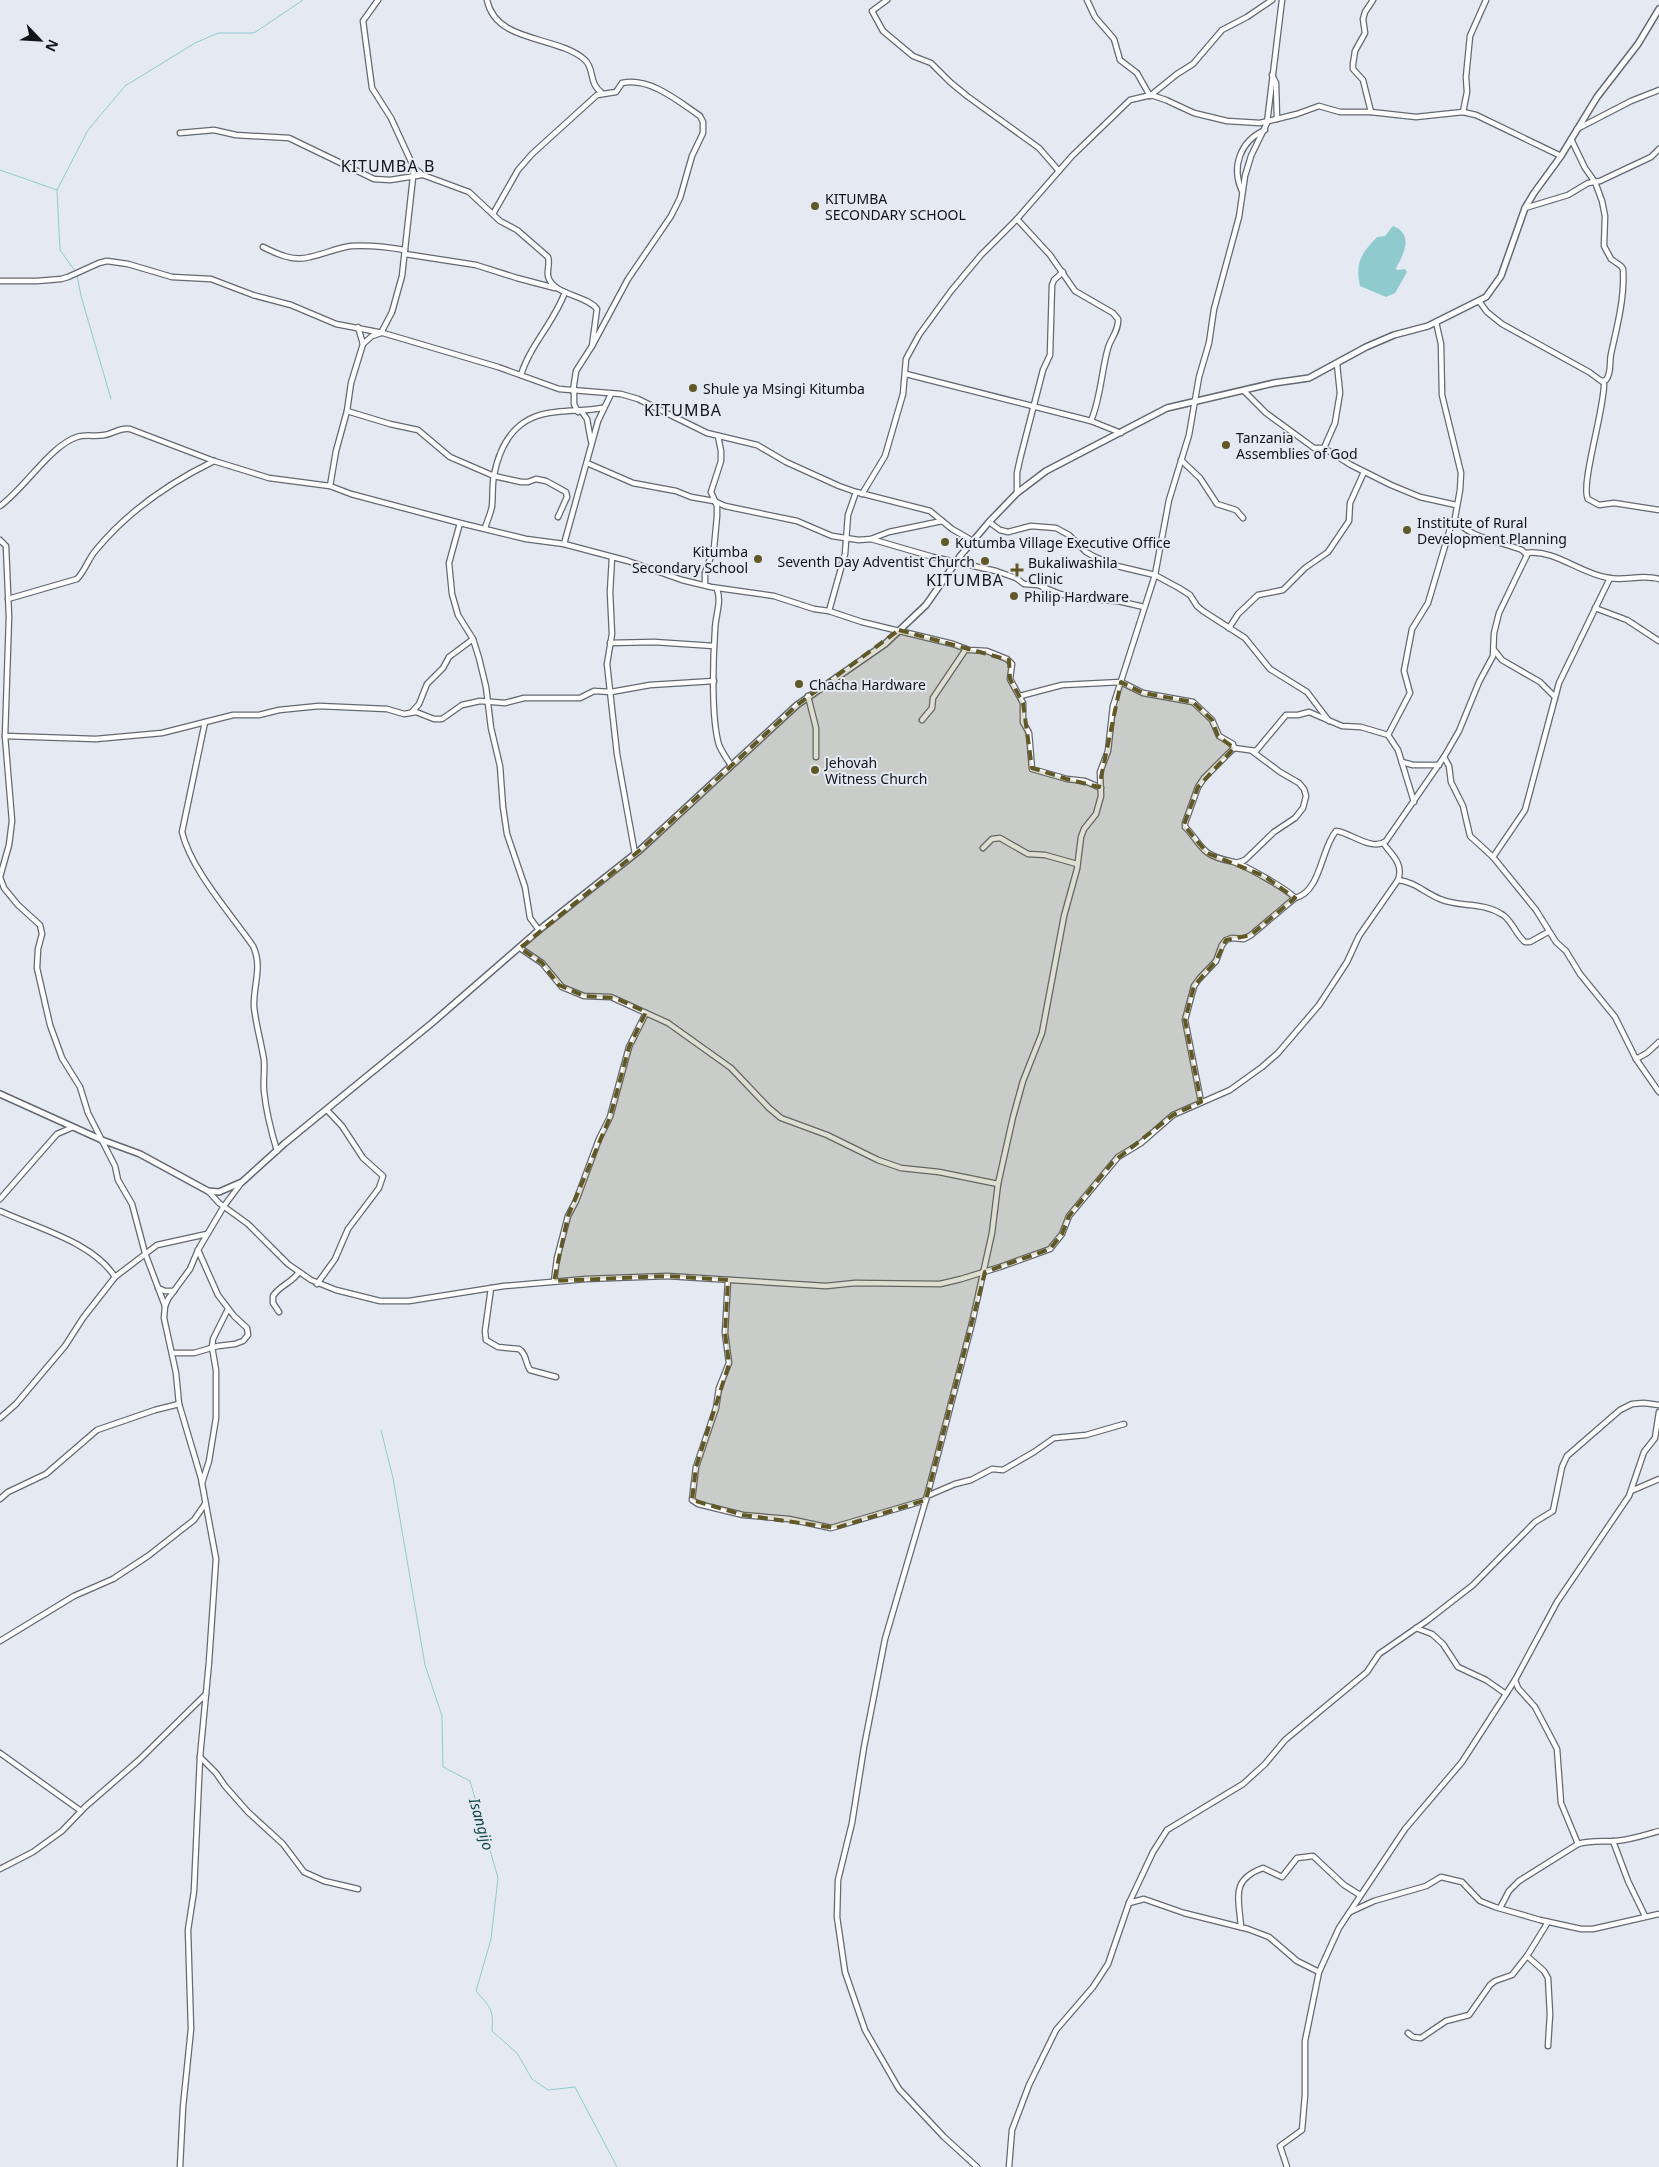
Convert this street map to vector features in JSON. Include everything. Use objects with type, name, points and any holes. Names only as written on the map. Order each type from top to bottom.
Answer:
[{"type":"street","points":[[378,0],[363,21],[372,88],[391,118],[414,168],[423,175],[469,192],[493,214],[534,244],[548,257],[548,276],[556,288]]},
{"type":"street","points":[[488,0],[492,15],[502,25],[565,49],[584,59],[591,69],[594,84],[602,93]]},
{"type":"street","points":[[887,0],[872,11],[883,31],[913,56],[931,63],[950,82],[983,108],[1039,148],[1059,171]]},
{"type":"street","points":[[1087,0],[1095,17],[1114,39],[1120,60],[1137,73],[1151,96]]},
{"type":"street","points":[[1151,96],[1177,74],[1193,64],[1227,26],[1247,17],[1272,0]]},
{"type":"street","points":[[977,2167],[944,2137],[899,2089],[865,2030],[844,1972],[837,1918],[838,1880],[852,1824],[864,1747],[885,1639],[926,1498],[985,1272],[998,1184],[1011,1124],[1023,1081],[1042,1032],[1064,916],[1083,832],[1097,811],[1101,788],[1100,772],[1108,752],[1113,706],[1155,576],[1169,500],[1189,435],[1199,376],[1209,343],[1216,302],[1240,217],[1242,192],[1251,156],[1267,123],[1282,0]]},
{"type":"street","points":[[1371,112],[1363,80],[1352,64],[1355,51],[1365,33],[1363,19],[1365,12],[1374,0]]},
{"type":"street","points":[[1463,112],[1468,92],[1466,77],[1470,36],[1486,0]]},
{"type":"street","points":[[164,1306],[190,1269],[198,1250],[224,1206],[242,1182],[539,930],[635,854],[808,696],[878,649],[926,605],[956,561],[1017,493],[1046,471],[1167,408],[1274,383],[1309,378],[1357,352],[1394,336],[1436,322],[1479,301],[1492,291],[1501,276],[1525,208],[1561,156],[1597,96],[1638,44],[1659,9]]},
{"type":"street","points":[[1272,74],[1276,83],[1277,120]]},
{"type":"street","points":[[493,214],[526,161],[597,95],[616,92],[622,83],[629,81],[650,85],[700,116],[704,128],[692,156],[683,189],[670,216],[640,259],[576,371],[574,404],[587,419],[592,446]]},
{"type":"street","points":[[1577,129],[1630,101],[1659,90]]},
{"type":"street","points":[[831,612],[847,538],[848,515],[859,493],[885,456],[900,410],[907,355],[930,320],[971,266],[1122,106],[1135,98],[1151,96],[1166,100],[1197,114],[1232,122],[1267,123],[1319,106],[1340,112],[1371,112],[1416,117],[1463,112],[1476,114],[1561,156]]},
{"type":"street","points":[[180,133],[214,130],[236,135],[282,136],[374,179],[390,180],[423,175]]},
{"type":"street","points":[[1242,192],[1237,176],[1238,159],[1252,137],[1264,130]]},
{"type":"street","points":[[1571,138],[1585,168],[1595,182],[1604,209],[1604,246],[1612,261],[1621,266],[1623,276],[1610,372],[1606,380],[1602,381]]},
{"type":"street","points":[[1525,208],[1568,195],[1580,186],[1595,182],[1652,157],[1659,148]]},
{"type":"street","points":[[330,486],[336,451],[347,411],[351,383],[363,344],[372,336],[381,333],[392,312],[402,276],[414,168]]},
{"type":"street","points":[[1017,219],[1050,255],[1079,294],[1113,313],[1118,322],[1108,351],[1098,404],[1091,421]]},
{"type":"street","points":[[263,247],[285,256],[301,258],[310,258],[321,253],[352,246],[405,252],[476,265],[556,288],[591,304],[596,309],[592,346]]},
{"type":"street","points":[[0,281],[61,279],[100,262],[116,262],[172,277],[212,279],[253,295],[291,305],[336,324],[381,333],[559,388],[638,399],[718,436],[750,442],[809,474],[859,493],[930,511],[973,541]]},
{"type":"street","points":[[1017,493],[1018,469],[1033,406],[1051,348],[1052,285],[1054,280],[1063,272]]},
{"type":"street","points":[[521,375],[526,362],[558,308],[565,292]]},
{"type":"street","points":[[1479,301],[1487,312],[1502,324],[1602,381],[1604,385],[1602,405],[1585,487],[1585,495],[1591,502],[1599,505],[1614,504],[1659,510]]},
{"type":"street","points":[[1388,735],[1410,693],[1404,671],[1412,629],[1428,603],[1450,529],[1455,520],[1460,490],[1460,473],[1442,395],[1441,344],[1436,322]]},
{"type":"street","points":[[358,327],[363,344]]},
{"type":"street","points":[[1324,448],[1335,423],[1340,393],[1337,364]]},
{"type":"street","points":[[906,374],[1091,421],[1121,433]]},
{"type":"street","points":[[1244,391],[1266,413],[1314,448],[1324,448],[1364,472],[1420,497],[1456,505]]},
{"type":"street","points":[[564,544],[602,408],[611,394]]},
{"type":"street","points":[[485,528],[492,508],[494,476],[502,447],[515,428],[547,413],[580,412],[602,408]]},
{"type":"street","points":[[347,411],[418,430],[450,457],[494,476],[521,482],[538,479],[550,482],[563,489],[567,497],[558,518]]},
{"type":"street","points":[[0,506],[21,488],[50,457],[77,437],[104,436],[126,428],[214,461],[269,478],[330,486],[351,494],[460,523],[526,539],[564,544],[638,564],[682,580],[718,588],[768,594],[862,622],[899,630],[966,649],[987,651],[1009,660],[1012,664],[1010,679],[1023,703],[1023,722],[1029,733],[1032,769],[1085,782],[1101,788]]},
{"type":"street","points":[[705,585],[705,573],[714,548],[718,511],[714,502],[712,488],[720,465],[721,456],[718,436]]},
{"type":"street","points":[[1181,460],[1200,478],[1217,504],[1236,510],[1243,518]]},
{"type":"street","points":[[8,598],[77,579],[96,549],[141,506],[179,479],[214,461]]},
{"type":"street","points":[[587,463],[633,483],[676,491],[725,506],[797,521],[822,532],[847,538],[871,539],[996,571],[1016,578],[1024,584],[1038,585],[1083,599],[1118,601],[1144,607]]},
{"type":"street","points":[[1229,628],[1238,614],[1258,595],[1283,590],[1305,568],[1328,552],[1349,521],[1350,503],[1364,472]]},
{"type":"street","points":[[1455,520],[1469,532],[1526,553],[1542,552],[1610,578],[1642,576],[1659,579]]},
{"type":"street","points":[[871,539],[896,530],[942,521]]},
{"type":"street","points":[[989,522],[1000,530],[1008,532],[1031,526],[1051,527],[1069,535],[1086,552],[1095,557],[1117,566],[1155,576],[1190,595],[1197,606],[1245,638],[1270,669],[1307,692],[1330,721]]},
{"type":"street","points":[[460,523],[451,552],[449,570],[455,606],[480,658],[491,728],[500,766],[507,834],[525,886],[530,918],[539,930]]},
{"type":"street","points":[[0,540],[6,546],[8,598],[5,736],[11,832],[0,877],[4,888],[18,905],[40,925],[42,934],[38,949],[37,968],[46,1012],[62,1058],[80,1087],[88,1114],[115,1166],[120,1184],[132,1204],[145,1253],[164,1306],[164,1318],[172,1353],[179,1404],[202,1484],[216,1559],[200,1757],[197,1842],[188,1941],[191,2029],[183,2107],[180,2167]]},
{"type":"street","points":[[1383,844],[1444,757],[1491,662],[1494,650],[1494,633],[1499,613],[1526,558],[1526,553]]},
{"type":"street","points":[[612,558],[610,643],[607,664],[617,754],[635,854]]},
{"type":"street","points":[[1493,858],[1525,810],[1554,696],[1610,578]]},
{"type":"street","points":[[718,588],[720,600],[715,623],[714,646],[714,681],[718,738],[723,753],[731,765]]},
{"type":"street","points":[[1595,608],[1627,620],[1659,641]]},
{"type":"street","points":[[412,712],[419,704],[428,684],[444,668],[449,657],[473,640]]},
{"type":"street","points":[[610,643],[654,642],[714,646]]},
{"type":"street","points":[[922,720],[930,711],[933,698],[966,649]]},
{"type":"street","points":[[1494,650],[1502,660],[1540,682],[1554,696]]},
{"type":"street","points":[[5,736],[96,740],[174,732],[233,715],[258,715],[279,710],[319,706],[387,709],[404,714],[421,712],[434,719],[442,719],[462,705],[488,701],[505,704],[524,698],[580,698],[591,692],[611,692],[650,686],[714,681]]},
{"type":"street","points":[[1020,696],[1062,685],[1121,682],[1143,693],[1194,702],[1212,720],[1219,736],[1233,744],[1234,748]]},
{"type":"street","points":[[808,696],[816,728],[816,757]]},
{"type":"street","points":[[1234,748],[1256,751],[1286,715],[1298,715],[1309,712],[1342,726],[1361,727],[1388,735],[1398,750],[1414,802]]},
{"type":"street","points":[[205,722],[182,832],[186,848],[199,870],[253,946],[257,955],[258,968],[254,1003],[264,1061],[266,1112],[277,1151]]},
{"type":"street","points":[[1234,748],[1204,778],[1198,787],[1185,823],[1186,826],[1207,852],[1218,859],[1236,863],[1264,876],[1295,898]]},
{"type":"street","points":[[1236,863],[1245,860],[1274,832],[1295,818],[1303,808],[1306,796],[1306,792],[1299,783],[1280,772],[1252,750]]},
{"type":"street","points":[[1444,757],[1449,766],[1450,782],[1462,806],[1470,836],[1493,858],[1536,910],[1548,932],[1566,951],[1580,974],[1615,1017],[1636,1059],[1659,1092]]},
{"type":"street","points":[[1402,762],[1413,765],[1439,765]]},
{"type":"street","points":[[0,1094],[102,1140],[140,1154],[208,1191],[248,1224],[299,1272],[317,1284],[364,1298],[388,1302],[409,1301],[491,1288],[554,1281],[666,1276],[826,1286],[862,1283],[940,1284],[985,1272],[1050,1249],[1062,1234],[1069,1216],[1113,1162],[1141,1143],[1173,1115],[1201,1102],[1214,1099],[1230,1090],[1278,1053],[1325,997],[1347,962],[1359,936],[1398,880],[1402,872],[1400,867],[1383,844],[1357,841],[1342,832],[1336,831],[1328,845],[1315,879],[1306,892],[1295,898],[1251,935],[1244,939],[1232,938],[1226,940],[1222,945],[1216,961],[1194,986],[1186,1020],[1201,1102]]},
{"type":"street","points":[[983,848],[992,839],[1000,838],[1028,854],[1044,855],[1077,864]]},
{"type":"street","points":[[1398,880],[1416,884],[1440,899],[1465,904],[1477,904],[1496,912],[1509,920],[1525,942],[1530,942],[1548,932]]},
{"type":"street","points":[[520,948],[542,963],[562,987],[584,996],[610,997],[668,1023],[725,1063],[769,1108],[788,1122],[827,1135],[878,1160],[901,1168],[939,1172],[998,1184]]},
{"type":"street","points":[[554,1281],[557,1258],[568,1216],[576,1201],[599,1139],[610,1117],[628,1046],[646,1012]]},
{"type":"street","points":[[1636,1059],[1647,1054],[1659,1042]]},
{"type":"street","points":[[317,1284],[334,1259],[348,1229],[379,1188],[383,1176],[363,1158],[342,1126],[328,1110]]},
{"type":"street","points":[[0,1199],[57,1134],[74,1126]]},
{"type":"street","points":[[208,1191],[220,1192],[242,1182]]},
{"type":"street","points":[[0,1211],[79,1246],[103,1262],[116,1278]]},
{"type":"street","points":[[0,1418],[16,1404],[65,1346],[83,1318],[116,1278],[145,1253],[160,1244],[207,1234]]},
{"type":"street","points":[[172,1353],[200,1352],[212,1347],[239,1343],[248,1335],[247,1328],[228,1309],[218,1295],[198,1250]]},
{"type":"street","points":[[279,1312],[273,1303],[273,1296],[282,1287],[294,1280],[299,1272]]},
{"type":"street","points":[[728,1280],[725,1333],[729,1363],[719,1388],[716,1408],[696,1466],[692,1500],[698,1504],[743,1515],[789,1519],[831,1528],[926,1498],[955,1484],[971,1480],[992,1469],[1003,1470],[1054,1438],[1086,1434],[1124,1424]]},
{"type":"street","points":[[157,1287],[164,1291],[174,1291]]},
{"type":"street","points":[[491,1288],[485,1331],[486,1340],[498,1347],[519,1349],[525,1354],[526,1363],[530,1370],[556,1377]]},
{"type":"street","points":[[202,1484],[209,1460],[217,1407],[216,1370],[212,1347],[218,1327],[228,1309]]},
{"type":"street","points":[[0,1499],[8,1492],[46,1474],[97,1430],[155,1410],[179,1404]]},
{"type":"street","points":[[1008,2167],[1012,2130],[1029,2085],[1056,2030],[1093,1987],[1108,1964],[1129,1903],[1153,1852],[1167,1830],[1243,1784],[1265,1764],[1285,1740],[1367,1672],[1379,1654],[1473,1585],[1535,1522],[1553,1511],[1562,1467],[1567,1456],[1620,1410],[1632,1404],[1659,1405]]},
{"type":"street","points":[[1287,2167],[1280,2146],[1302,2130],[1305,2095],[1305,2041],[1319,1972],[1339,1928],[1407,1826],[1462,1762],[1515,1680],[1557,1602],[1631,1491],[1644,1452],[1655,1438],[1659,1412]]},
{"type":"street","points":[[1631,1491],[1659,1479]]},
{"type":"street","points":[[0,1641],[74,1596],[109,1581],[148,1556],[194,1520],[205,1504]]},
{"type":"street","points":[[1416,1628],[1432,1634],[1443,1644],[1458,1667],[1486,1680],[1506,1694]]},
{"type":"street","points":[[1515,1680],[1518,1688],[1535,1707],[1557,1749],[1561,1803],[1578,1844]]},
{"type":"street","points":[[0,1869],[46,1844],[62,1831],[81,1810],[139,1760],[206,1694]]},
{"type":"street","points":[[0,1753],[81,1810]]},
{"type":"street","points":[[200,1757],[216,1773],[248,1812],[283,1844],[304,1872],[324,1881],[358,1889]]},
{"type":"street","points":[[1500,1908],[1508,1891],[1519,1881],[1578,1844],[1588,1841],[1613,1841],[1659,1831]]},
{"type":"street","points":[[1613,1841],[1628,1881],[1645,1916]]},
{"type":"street","points":[[1240,1927],[1238,1887],[1242,1880],[1263,1868],[1282,1877],[1297,1858],[1313,1856],[1344,1885],[1360,1895]]},
{"type":"street","points":[[1348,1913],[1374,1901],[1426,1886],[1441,1877],[1462,1882],[1480,1901],[1548,1922],[1581,1929],[1593,1929],[1659,1914]]},
{"type":"street","points":[[1129,1903],[1144,1899],[1184,1913],[1240,1927],[1270,1937],[1298,1961],[1319,1972]]},
{"type":"street","points":[[1408,2032],[1413,2037],[1421,2038],[1446,2021],[1469,2015],[1490,1985],[1495,1981],[1512,1975],[1527,1956],[1548,1922]]},
{"type":"street","points":[[1527,1956],[1544,1971],[1548,1978],[1550,2022],[1548,2046]]},
{"type":"highlighted area","points":[[899,630],[1009,660],[1010,679],[1023,703],[1032,768],[1099,787],[1121,682],[1143,693],[1193,702],[1212,720],[1218,736],[1234,748],[1198,787],[1184,825],[1207,853],[1264,876],[1295,898],[1251,935],[1226,940],[1216,961],[1194,986],[1185,1020],[1201,1102],[1173,1115],[1113,1162],[1069,1216],[1062,1234],[1050,1249],[985,1272],[926,1500],[836,1528],[743,1515],[692,1500],[696,1467],[729,1364],[725,1333],[728,1280],[667,1276],[554,1281],[568,1216],[610,1117],[629,1047],[646,1012],[615,998],[584,996],[559,985],[542,963],[520,948],[640,850],[797,705]]},
{"type":"water","points":[[1393,226],[1403,234],[1405,239],[1404,251],[1396,268],[1397,270],[1405,269],[1407,272],[1395,293],[1386,297],[1360,286],[1358,271],[1359,264],[1367,248],[1377,237],[1385,236]]},
{"type":"waterway","points":[[0,170],[57,190],[88,130],[125,86],[195,43],[218,33],[254,33],[303,0]]},
{"type":"waterway","points":[[57,190],[60,250],[75,271]]},
{"type":"waterway","points":[[77,275],[81,296],[111,399]]},
{"type":"waterway","name":"Isangijo","points":[[381,1430],[393,1478],[425,1665],[442,1716],[443,1767],[470,1781],[498,1878],[491,1939],[476,1991],[492,2013],[492,2031],[517,2053],[532,2079],[548,2090],[575,2087],[617,2167]]},
{"type":"place","name":"KITUMBA SECONDARY SCHOOL","points":[[815,206]]},
{"type":"place","name":"Shule ya Msingi Kitumba","points":[[693,388]]},
{"type":"place","name":"Tanzania Assemblies of God","points":[[1226,445]]},
{"type":"place","name":"Institute of Rural Development Planning","points":[[1407,530]]},
{"type":"place","name":"Kutumba Village Executive Office","points":[[945,542]]},
{"type":"place","name":"Kitumba Secondary School","points":[[758,559]]},
{"type":"place","name":"Seventh Day Adventist Church","points":[[985,561]]},
{"type":"place","name":"Bukaliwashila Clinic","points":[[1017,570]]},
{"type":"place","name":"Philip Hardware","points":[[1014,596]]},
{"type":"place","name":"Chacha Hardware","points":[[799,684]]},
{"type":"place","name":"Jehovah Witness Church","points":[[815,770]]},
{"type":"district","name":"KITUMBA B","points":[[388,166]]},
{"type":"district","name":"KITUMBA","points":[[683,410]]},
{"type":"district","name":"KITUMBA","points":[[965,580]]}]
